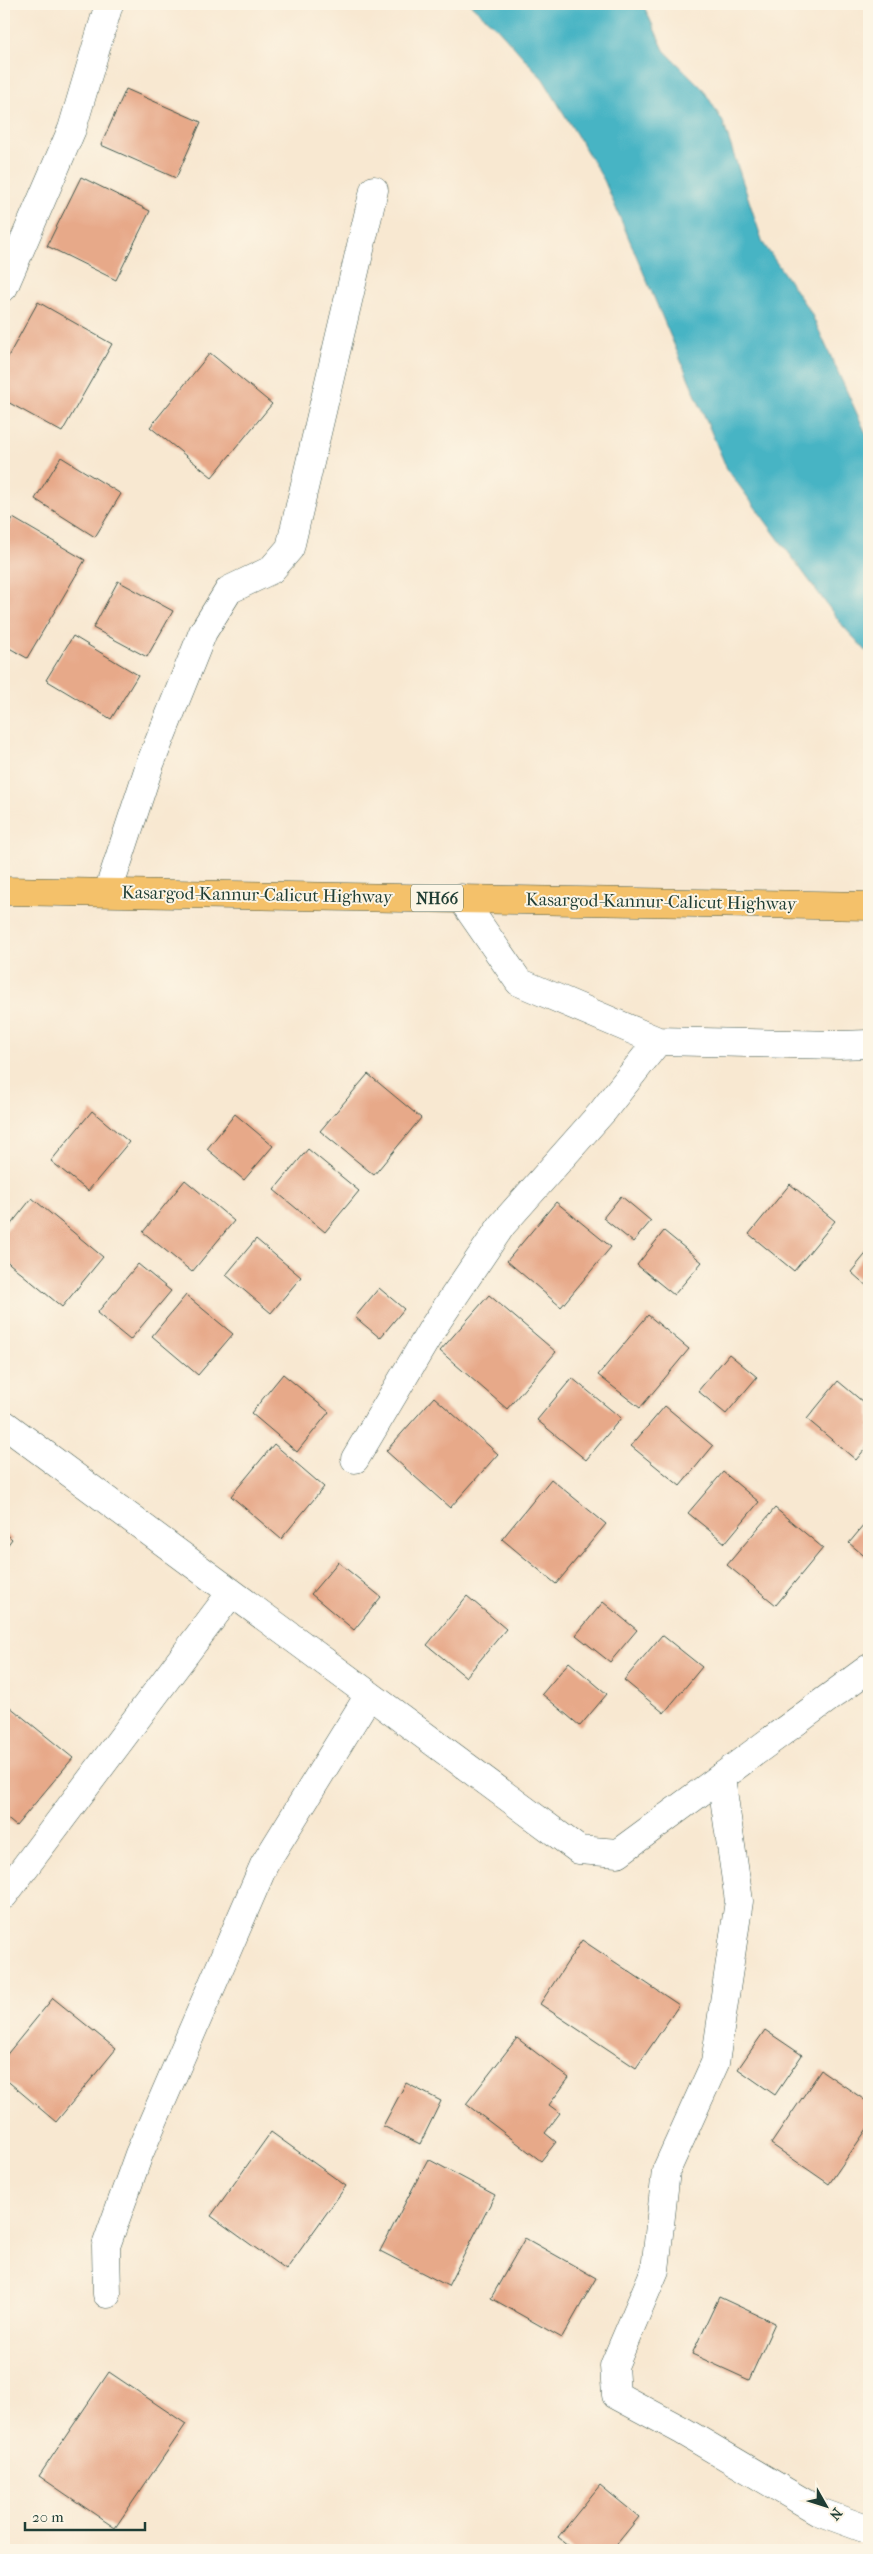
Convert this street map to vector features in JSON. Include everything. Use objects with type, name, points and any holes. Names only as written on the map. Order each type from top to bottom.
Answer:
[{"type":"highway","name":"Kasargod-Kannur-Calicut Highway","points":[[4,891],[869,906]]},
{"type":"street","points":[[4,287],[72,129],[108,4]]},
{"type":"street","points":[[108,892],[150,764],[203,632],[229,590],[271,570],[290,548],[374,190]]},
{"type":"street","points":[[461,898],[520,982],[658,1041],[869,1044]]},
{"type":"street","points":[[355,1460],[434,1326],[502,1225],[603,1111],[658,1041]]},
{"type":"street","points":[[4,1424],[578,1850],[618,1853],[869,1668]]},
{"type":"street","points":[[4,1895],[231,1593]]},
{"type":"street","points":[[107,2294],[106,2246],[139,2154],[264,1865],[369,1695]]},
{"type":"street","points":[[721,1777],[739,1901],[715,2063],[666,2171],[655,2270],[630,2323],[614,2366],[616,2395],[683,2431],[820,2512],[869,2530]]},
{"type":"water","points":[[470,4],[643,4],[664,50],[703,89],[723,122],[763,243],[811,313],[869,440],[869,654],[842,625],[727,469],[604,180],[543,79],[496,27]]},
{"type":"building","points":[[126,89],[201,122],[176,178],[101,145]]},
{"type":"building","points":[[81,177],[150,211],[116,280],[47,246]]},
{"type":"building","points":[[38,302],[112,344],[62,432],[4,400],[4,364]]},
{"type":"building","points":[[210,353],[272,404],[212,477],[150,427]]},
{"type":"building","points":[[61,457],[121,494],[95,537],[35,499]]},
{"type":"building","points":[[13,518],[85,560],[27,658],[4,645],[4,534]]},
{"type":"building","points":[[118,581],[173,611],[147,657],[93,628]]},
{"type":"building","points":[[73,636],[138,675],[111,719],[46,680]]},
{"type":"building","points":[[368,1074],[421,1118],[374,1175],[320,1131]]},
{"type":"building","points":[[92,1111],[129,1142],[88,1191],[51,1161]]},
{"type":"building","points":[[235,1114],[273,1146],[244,1180],[207,1149]]},
{"type":"building","points":[[308,1149],[359,1191],[325,1232],[274,1190]]},
{"type":"building","points":[[185,1180],[234,1221],[192,1272],[143,1232]]},
{"type":"building","points":[[790,1184],[835,1221],[794,1271],[749,1234]]},
{"type":"building","points":[[621,1196],[651,1221],[633,1242],[603,1218]]},
{"type":"building","points":[[32,1198],[103,1257],[62,1307],[4,1259],[4,1233]]},
{"type":"building","points":[[556,1202],[611,1247],[561,1307],[507,1261]]},
{"type":"building","points":[[664,1231],[702,1262],[674,1295],[637,1265]]},
{"type":"building","points":[[256,1239],[301,1277],[271,1313],[226,1275]]},
{"type":"building","points":[[869,1250],[869,1288],[851,1272]]},
{"type":"building","points":[[138,1264],[171,1291],[130,1340],[97,1313]]},
{"type":"building","points":[[379,1288],[404,1309],[380,1338],[355,1317]]},
{"type":"building","points":[[186,1295],[233,1334],[198,1375],[152,1336]]},
{"type":"building","points":[[489,1295],[556,1352],[507,1409],[440,1351]]},
{"type":"building","points":[[648,1315],[689,1349],[640,1408],[598,1375]]},
{"type":"building","points":[[729,1354],[757,1377],[726,1414],[698,1391]]},
{"type":"building","points":[[283,1374],[329,1412],[297,1452],[251,1413]]},
{"type":"building","points":[[572,1378],[621,1418],[586,1460],[537,1420]]},
{"type":"building","points":[[838,1381],[869,1407],[869,1444],[856,1460],[807,1419]]},
{"type":"building","points":[[434,1397],[498,1454],[450,1508],[386,1451]]},
{"type":"building","points":[[665,1406],[713,1446],[680,1486],[631,1446]]},
{"type":"building","points":[[274,1444],[324,1487],[281,1539],[231,1496]]},
{"type":"building","points":[[723,1472],[759,1502],[725,1543],[688,1513]]},
{"type":"building","points":[[551,1479],[606,1524],[556,1584],[502,1539]]},
{"type":"building","points":[[775,1508],[823,1548],[776,1605],[727,1565]]},
{"type":"building","points":[[869,1519],[869,1560],[849,1543]]},
{"type":"building","points":[[4,1532],[12,1539],[4,1550]]},
{"type":"building","points":[[338,1562],[381,1597],[354,1630],[311,1594]]},
{"type":"building","points":[[467,1596],[506,1629],[466,1677],[427,1645]]},
{"type":"building","points":[[603,1602],[637,1630],[610,1662],[576,1635]]},
{"type":"building","points":[[662,1635],[702,1667],[664,1713],[624,1680]]},
{"type":"building","points":[[569,1662],[607,1694],[580,1726],[542,1694]]},
{"type":"building","points":[[4,1702],[73,1758],[16,1826],[4,1816]]},
{"type":"building","points":[[582,1940],[679,2005],[636,2068],[540,2004]]},
{"type":"building","points":[[53,1998],[116,2049],[56,2122],[4,2078],[4,2058]]},
{"type":"building","points":[[765,2030],[802,2055],[775,2095],[738,2069]]},
{"type":"building","points":[[517,2038],[569,2078],[549,2105],[560,2113],[545,2133],[556,2142],[541,2161],[466,2104]]},
{"type":"building","points":[[821,2070],[869,2103],[869,2126],[829,2184],[771,2144]]},
{"type":"building","points":[[406,2083],[441,2101],[420,2144],[383,2126]]},
{"type":"building","points":[[271,2132],[346,2186],[286,2270],[211,2216]]},
{"type":"building","points":[[428,2159],[495,2195],[448,2286],[380,2251]]},
{"type":"building","points":[[525,2238],[596,2278],[562,2338],[491,2298]]},
{"type":"building","points":[[719,2297],[775,2323],[749,2380],[692,2354]]},
{"type":"building","points":[[109,2372],[186,2424],[115,2528],[39,2476]]},
{"type":"building","points":[[600,2485],[639,2517],[612,2550],[574,2550],[558,2537]]}]
